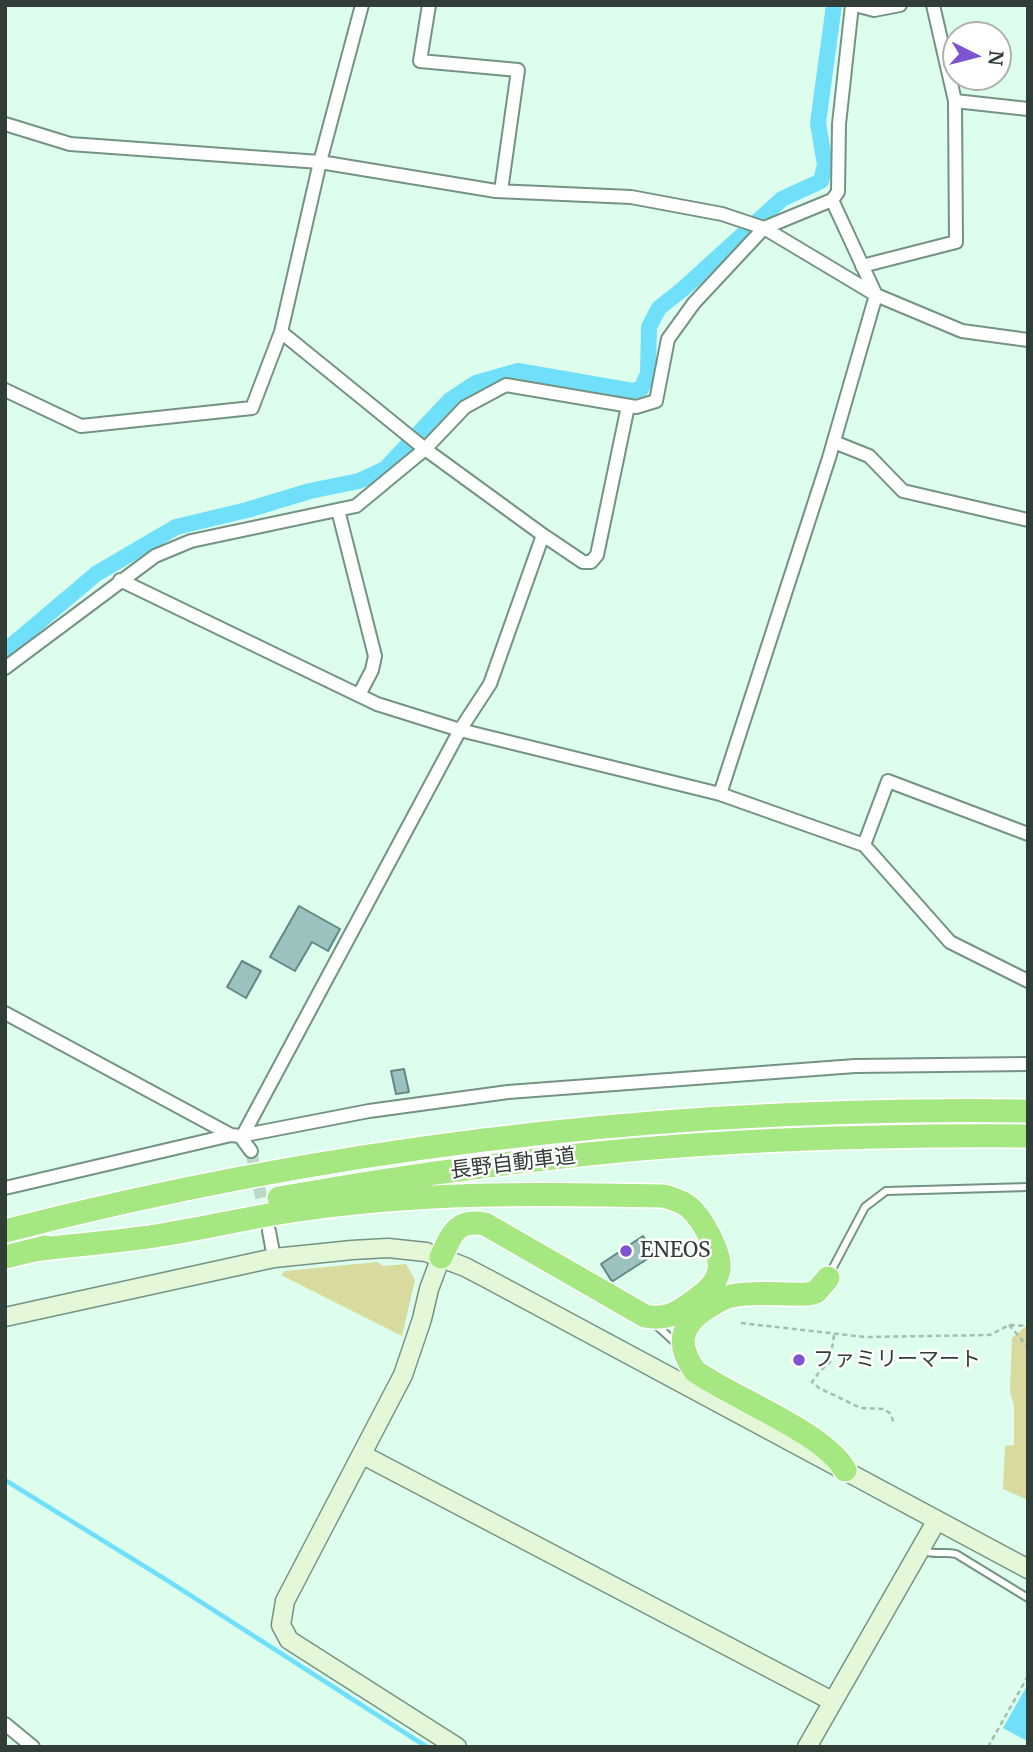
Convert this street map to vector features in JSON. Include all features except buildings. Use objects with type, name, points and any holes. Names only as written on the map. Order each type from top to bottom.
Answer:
[{"type":"highway","name":"長野自動車道","points":[[5,1231],[259,1175],[457,1143],[590,1129],[790,1115],[936,1110],[1028,1111]]},
{"type":"highway","name":"長野自動車道","points":[[5,1257],[154,1222],[317,1191],[434,1173],[591,1154],[802,1140],[1028,1136]]},
{"type":"highway","points":[[34,1250],[154,1236],[292,1211],[374,1202],[463,1195],[664,1196],[687,1205],[695,1213],[716,1249],[723,1274],[678,1313],[656,1318],[645,1316],[485,1224],[466,1222],[459,1227],[441,1257]]},
{"type":"highway","points":[[828,1278],[816,1292],[808,1294],[743,1291],[722,1299],[694,1316],[685,1331],[685,1352],[695,1371],[820,1443],[839,1460],[845,1470]]},
{"type":"street","points":[[5,390],[81,426],[252,408],[281,332],[320,162],[362,5]]},
{"type":"street","points":[[429,5],[420,61],[518,70],[501,191]]},
{"type":"street","points":[[5,668],[155,555],[191,541],[356,506],[425,449],[466,407],[506,385],[636,407],[656,401],[668,339],[694,303],[764,228],[832,200],[838,192],[839,124],[853,5],[874,10],[900,5]]},
{"type":"street","points":[[863,266],[956,242],[955,101],[933,5]]},
{"type":"street","points":[[955,101],[1028,109]]},
{"type":"street","points":[[5,124],[69,144],[320,162],[501,191],[631,197],[722,214],[764,228],[876,295],[962,331],[1028,340]]},
{"type":"street","points":[[720,794],[834,442],[876,295],[832,200]]},
{"type":"street","points":[[281,332],[425,449],[583,562],[591,562],[597,555],[628,406]]},
{"type":"street","points":[[834,442],[869,456],[903,491],[1028,520]]},
{"type":"street","points":[[338,510],[375,656],[372,670],[359,695]]},
{"type":"street","points":[[238,1135],[460,730],[490,684],[543,534]]},
{"type":"street","points":[[120,580],[377,704],[460,730],[720,794],[864,845],[950,942],[1028,981]]},
{"type":"street","points":[[864,845],[888,781],[1028,834]]},
{"type":"street","points":[[5,1013],[238,1135],[251,1151]]},
{"type":"street","points":[[5,1188],[238,1135],[369,1111],[521,1091],[855,1066],[1028,1064]]},
{"type":"street","points":[[269,1231],[274,1258]]},
{"type":"street","points":[[5,1317],[274,1258],[388,1248],[426,1252],[488,1279],[1028,1570]]},
{"type":"street","points":[[441,1257],[403,1375],[285,1601],[281,1614],[283,1633],[289,1640],[457,1747]]},
{"type":"street","points":[[363,1455],[832,1701]]},
{"type":"street","points":[[807,1747],[937,1520]]},
{"type":"street","points":[[5,1724],[33,1747]]},
{"type":"lane","points":[[828,1278],[864,1207],[886,1191],[1028,1187]]},
{"type":"lane","points":[[645,1316],[685,1352]]},
{"type":"lane","points":[[919,1550],[932,1555],[948,1552],[956,1554],[1028,1598]]},
{"type":"path","points":[[741,1323],[865,1337],[990,1335],[1009,1325],[1028,1326]]},
{"type":"path","points":[[1009,1325],[1028,1347]]},
{"type":"path","points":[[834,1335],[830,1362],[812,1382],[861,1408],[884,1409],[891,1414],[894,1425]]},
{"type":"path","points":[[988,1747],[1028,1676]]},
{"type":"green space","points":[[377,1262],[383,1266],[406,1264],[415,1280],[402,1336],[281,1275],[285,1271]]},
{"type":"green space","points":[[1026,1326],[1028,1500],[1003,1489],[1005,1446],[1014,1445],[1014,1406],[1010,1392],[1012,1338]]},
{"type":"water","points":[[1028,1684],[1028,1736],[1025,1740],[1003,1728]]},
{"type":"waterway","points":[[5,651],[96,574],[176,527],[310,491],[359,481],[385,469],[450,400],[476,383],[518,371],[633,391],[641,389],[648,374],[649,327],[659,308],[782,199],[821,181],[825,165],[818,123],[834,5]]},
{"type":"waterway","points":[[5,1480],[427,1747]]},
{"type":"tunnel","points":[[251,1151],[266,1219]]},
{"type":"place","name":"ENEOS","points":[[626,1251]]},
{"type":"place","name":"ファミリーマート","points":[[799,1360]]}]
